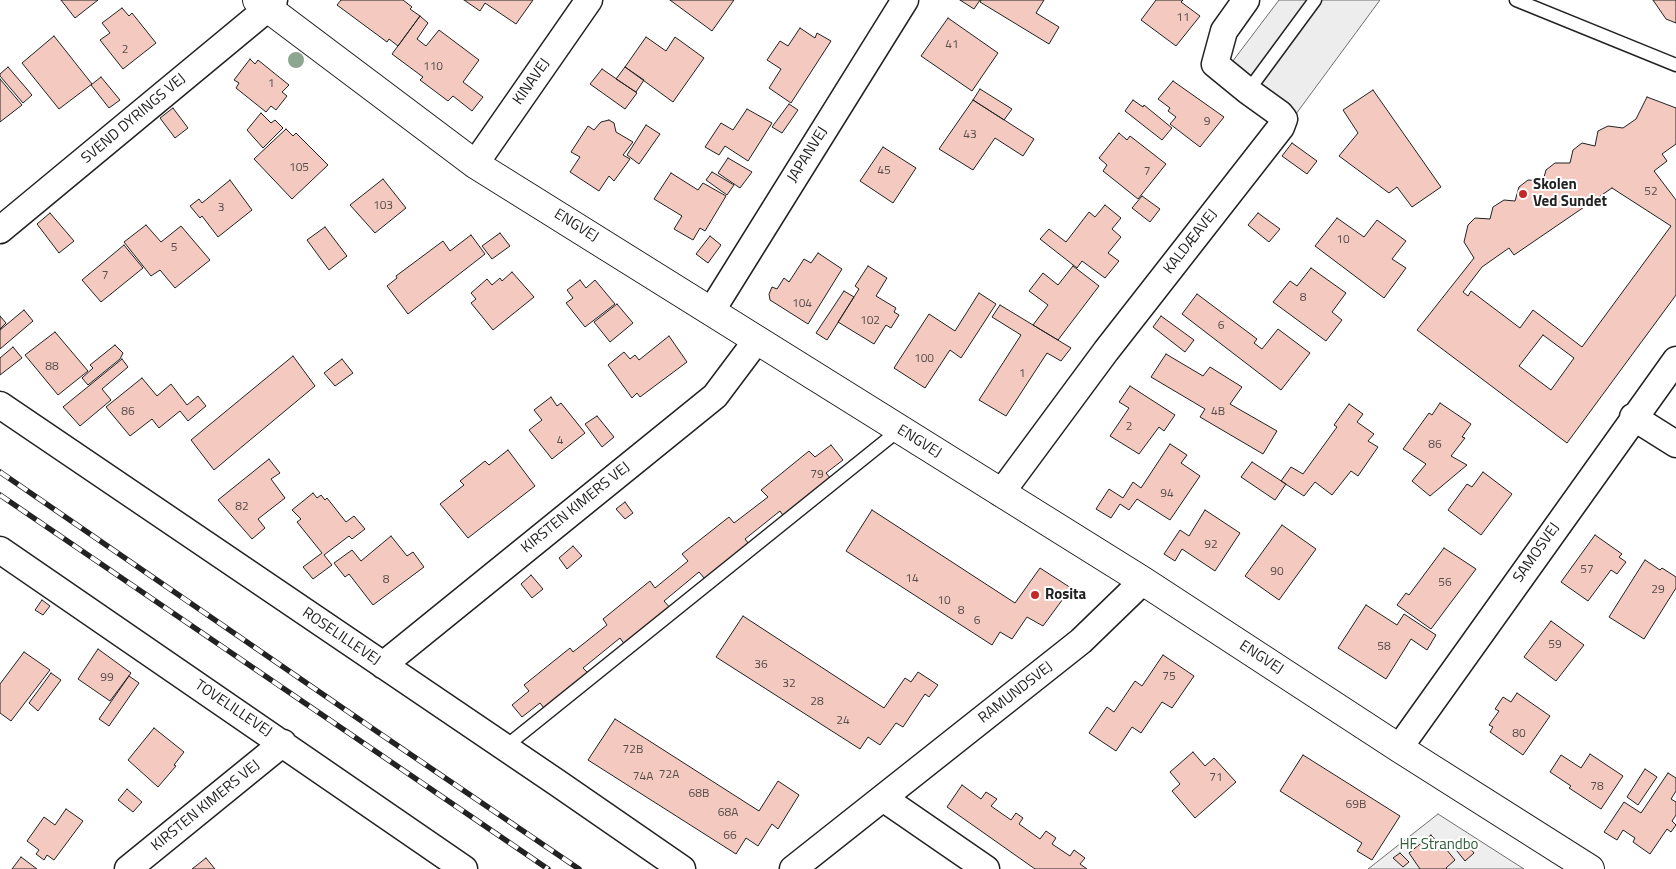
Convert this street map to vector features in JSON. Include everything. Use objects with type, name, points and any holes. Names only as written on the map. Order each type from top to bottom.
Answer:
[{"type":"street","name":"KINAVEJ","points":[[475,164],[589,0]]},
{"type":"street","name":"JAPANVEJ","points":[[712,310],[905,0]]},
{"type":"street","name":"KALDÆAVEJ","points":[[1001,493],[1106,351],[1281,127],[1284,119],[1280,114],[1215,64],[1224,32],[1246,0]]},
{"type":"street","name":"ENGVEJ","points":[[266,3],[475,164],[712,310],[899,430],[1143,582],[1398,748],[1590,869]]},
{"type":"street","name":"SVEND DYRINGS VEJ","points":[[0,230],[266,3]]},
{"type":"street","name":"KIRSTEN KIMERS VEJ","points":[[383,665],[715,396],[757,340]]},
{"type":"street","name":"SAMOSVEJ","points":[[1398,748],[1633,417],[1676,360]]},
{"type":"street","name":"ROSELILLEVEJ","points":[[0,405],[682,869]]},
{"type":"street","points":[[1633,417],[1676,444]]},
{"type":"street","name":"TOVELILLEVEJ","points":[[0,550],[464,869]]},
{"type":"street","name":"RAMUNDSVEJ","points":[[793,869],[1081,641],[1143,582]]},
{"type":"street","name":"KIRSTEN KIMERS VEJ","points":[[128,869],[283,743]]},
{"type":"street","points":[[883,798],[986,869]]},
{"type":"lane","points":[[1248,91],[1315,0]]},
{"type":"lane","points":[[1516,0],[1676,65]]},
{"type":"lane","points":[[504,747],[899,430]]},
{"type":"green space","name":"HF Strandbo","points":[[1438,814],[1524,869],[1368,869]]},
{"type":"shaded area","points":[[1279,0],[1380,0],[1293,118],[1226,70]]},
{"type":"building","points":[[61,0],[98,0],[75,18]]},
{"type":"building","points":[[341,0],[403,0],[412,7],[410,9],[420,16],[398,46],[389,39],[387,42],[337,5]]},
{"type":"building","points":[[464,0],[533,0],[516,24],[485,3],[480,11]]},
{"type":"building","points":[[670,0],[734,0],[712,31]]},
{"type":"building","points":[[960,0],[980,0],[974,9]]},
{"type":"building","points":[[981,0],[1044,0],[1036,13],[1059,27],[1049,44],[980,2]]},
{"type":"building","points":[[1156,0],[1183,0],[1181,2],[1200,16],[1176,46],[1141,20]]},
{"type":"building","points":[[1653,0],[1676,0],[1676,23],[1666,19]]},
{"type":"building","points":[[122,8],[129,16],[132,13],[156,43],[123,69],[100,40],[110,33],[102,23]]},
{"type":"building","points":[[420,16],[428,23],[417,39],[426,46],[439,30],[479,60],[463,82],[483,97],[472,111],[453,96],[448,101],[420,80],[423,77],[392,54]]},
{"type":"building","points":[[948,18],[998,53],[972,91],[921,56]]},
{"type":"building","points":[[800,28],[815,38],[817,33],[831,41],[791,103],[769,88],[781,69],[767,60],[780,41],[788,46]]},
{"type":"building","points":[[54,36],[92,84],[59,109],[22,63]]},
{"type":"building","points":[[646,37],[666,51],[675,37],[704,58],[673,102],[625,67]]},
{"type":"building","points":[[250,59],[255,64],[258,60],[289,85],[282,92],[287,96],[276,110],[271,106],[266,112],[236,88],[239,83],[234,80]]},
{"type":"building","points":[[8,67],[32,95],[23,103],[0,76]]},
{"type":"building","points":[[625,67],[644,80],[636,92],[616,79]]},
{"type":"building","points":[[602,69],[637,93],[625,109],[590,84]]},
{"type":"building","points":[[101,77],[120,100],[109,108],[91,85]]},
{"type":"building","points":[[0,79],[22,105],[0,122]]},
{"type":"building","points":[[1173,81],[1224,117],[1200,147],[1170,124],[1176,117],[1168,111],[1170,108],[1158,99]]},
{"type":"building","points":[[980,89],[1012,109],[1004,120],[973,100]]},
{"type":"building","points":[[1373,90],[1441,187],[1412,207],[1397,187],[1389,193],[1339,156],[1358,133],[1343,110]]},
{"type":"building","points":[[1647,97],[1676,108],[1676,144],[1662,154],[1667,161],[1654,171],[1676,200],[1676,295],[1567,443],[1417,330],[1474,258],[1464,242],[1468,225],[1475,218],[1490,219],[1493,207],[1504,200],[1515,201],[1519,187],[1528,180],[1543,181],[1546,170],[1555,163],[1570,163],[1573,150],[1582,143],[1595,146],[1598,131],[1608,126],[1623,128],[1636,119]],"holes":[[[1612,188],[1671,226],[1582,347],[1533,310],[1520,328],[1471,291],[1468,296],[1463,292],[1482,267],[1509,248],[1514,255]],[[1543,335],[1574,358],[1551,390],[1519,366]]]},
{"type":"building","points":[[973,100],[1034,139],[1023,156],[995,138],[973,170],[939,149]]},
{"type":"building","points":[[1133,100],[1143,107],[1144,105],[1172,128],[1162,140],[1125,111]]},
{"type":"building","points":[[789,104],[798,110],[782,133],[772,127]]},
{"type":"building","points":[[173,108],[188,128],[175,138],[160,118]]},
{"type":"building","points":[[747,109],[772,123],[748,161],[725,146],[719,155],[705,147],[721,123],[733,130]]},
{"type":"building","points":[[261,113],[271,123],[275,120],[283,128],[263,148],[247,130]]},
{"type":"building","points":[[609,120],[614,123],[616,132],[633,142],[623,155],[630,159],[614,181],[609,176],[599,191],[570,172],[580,157],[571,152],[588,126],[594,130],[601,122]]},
{"type":"building","points":[[646,125],[660,134],[639,164],[627,155]]},
{"type":"building","points":[[286,129],[293,136],[296,133],[328,165],[292,199],[254,159]]},
{"type":"building","points":[[1119,133],[1127,140],[1130,136],[1166,164],[1138,199],[1103,171],[1107,165],[1099,158]]},
{"type":"building","points":[[1292,143],[1317,161],[1307,174],[1282,156]]},
{"type":"building","points":[[883,147],[916,168],[893,203],[860,181]]},
{"type":"building","points":[[728,158],[752,172],[740,188],[718,173]]},
{"type":"building","points":[[712,172],[734,185],[727,195],[706,180]]},
{"type":"building","points":[[671,173],[698,190],[703,183],[726,196],[705,231],[700,228],[693,240],[674,229],[682,216],[654,199]]},
{"type":"building","points":[[383,179],[406,208],[375,233],[350,205]]},
{"type":"building","points":[[230,180],[252,210],[218,237],[202,216],[200,218],[190,206],[199,199],[202,203]]},
{"type":"building","points":[[1142,196],[1160,209],[1150,222],[1132,208]]},
{"type":"building","points":[[1105,205],[1121,218],[1112,229],[1121,237],[1108,253],[1119,261],[1105,278],[1082,261],[1077,268],[1040,239],[1049,229],[1066,242],[1089,212],[1095,217]]},
{"type":"building","points":[[50,213],[74,241],[59,253],[37,224]]},
{"type":"building","points":[[1258,213],[1280,229],[1269,242],[1248,225]]},
{"type":"building","points":[[1337,218],[1364,237],[1377,220],[1406,241],[1392,259],[1406,268],[1384,298],[1315,246]]},
{"type":"building","points":[[146,225],[161,242],[181,226],[210,260],[175,288],[160,270],[151,276],[124,242]]},
{"type":"building","points":[[325,227],[347,256],[329,270],[307,240]]},
{"type":"building","points":[[500,233],[510,246],[492,259],[482,246]]},
{"type":"building","points":[[471,235],[485,254],[408,314],[387,286],[397,278],[396,276],[443,241],[450,251]]},
{"type":"building","points":[[710,236],[721,245],[708,263],[696,254]]},
{"type":"building","points":[[124,245],[143,268],[101,302],[82,280]]},
{"type":"building","points":[[818,253],[842,269],[808,324],[770,300],[769,294],[772,287],[777,289],[784,278],[789,282],[804,259],[811,263]]},
{"type":"building","points":[[868,266],[887,278],[876,296],[896,308],[894,312],[899,315],[891,328],[886,325],[874,344],[838,322],[859,289],[855,286]]},
{"type":"building","points":[[1073,266],[1099,286],[1058,340],[1033,325],[1048,305],[1029,291],[1043,273],[1058,285]]},
{"type":"building","points":[[1311,268],[1346,293],[1332,312],[1342,320],[1326,341],[1273,302],[1290,281],[1297,286]]},
{"type":"building","points":[[512,272],[534,297],[493,330],[471,303],[476,299],[471,293],[487,279],[492,285],[500,278],[502,281]]},
{"type":"building","points":[[580,280],[586,288],[595,280],[615,304],[585,327],[566,303],[573,298],[567,290]]},
{"type":"building","points":[[844,291],[854,297],[827,340],[816,333]]},
{"type":"building","points":[[979,293],[996,304],[961,358],[950,350],[925,388],[894,368],[929,314],[955,331]]},
{"type":"building","points":[[1197,294],[1257,339],[1254,343],[1262,349],[1278,329],[1310,353],[1281,390],[1182,314]]},
{"type":"building","points":[[617,304],[633,323],[610,342],[594,322]]},
{"type":"building","points":[[1000,305],[1071,348],[1061,361],[1047,353],[1006,416],[979,400],[1021,335],[992,317]]},
{"type":"building","points":[[24,310],[33,321],[0,349],[0,330]]},
{"type":"building","points":[[0,316],[6,323],[0,329]]},
{"type":"building","points":[[1161,316],[1194,340],[1185,352],[1153,327]]},
{"type":"building","points":[[55,332],[88,371],[58,395],[25,355]]},
{"type":"building","points":[[669,336],[687,362],[640,397],[637,393],[632,398],[608,365],[624,352],[630,359],[635,355],[639,360]]},
{"type":"building","points":[[115,345],[123,353],[120,359],[88,385],[82,378],[93,368],[90,365]]},
{"type":"building","points":[[13,347],[22,358],[0,375],[0,358]]},
{"type":"building","points":[[1166,354],[1203,376],[1210,367],[1242,387],[1230,404],[1277,431],[1263,454],[1200,417],[1205,409],[1151,377]]},
{"type":"building","points":[[293,356],[315,386],[214,470],[191,440]]},
{"type":"building","points":[[122,359],[128,367],[102,389],[111,400],[80,426],[63,407]]},
{"type":"building","points":[[342,359],[353,373],[335,386],[324,373]]},
{"type":"building","points":[[142,378],[157,396],[171,384],[187,405],[198,396],[206,406],[188,421],[180,411],[159,428],[152,419],[130,436],[106,407]]},
{"type":"building","points":[[1130,386],[1175,415],[1164,431],[1159,427],[1139,454],[1110,436],[1129,408],[1119,402]]},
{"type":"building","points":[[551,397],[557,406],[561,403],[585,433],[552,459],[529,430],[542,420],[534,410]]},
{"type":"building","points":[[1440,403],[1471,424],[1462,437],[1465,438],[1451,456],[1467,465],[1430,496],[1412,481],[1426,464],[1403,449],[1429,413],[1432,415]]},
{"type":"building","points":[[1349,404],[1363,414],[1357,422],[1374,434],[1368,441],[1378,447],[1358,476],[1351,471],[1332,495],[1315,482],[1304,496],[1281,481],[1291,467],[1303,474],[1337,427],[1334,425]]},
{"type":"building","points":[[597,416],[614,437],[602,447],[585,424]]},
{"type":"building","points":[[1170,444],[1187,455],[1181,463],[1200,476],[1170,520],[1137,499],[1129,510],[1120,504],[1111,518],[1096,509],[1109,489],[1123,498],[1133,482],[1141,488]]},
{"type":"building","points":[[831,445],[843,460],[826,473],[831,479],[784,517],[780,511],[745,539],[749,544],[705,579],[699,572],[664,601],[671,609],[625,645],[620,638],[583,668],[588,673],[544,708],[540,703],[522,717],[512,705],[529,691],[524,685],[570,648],[573,652],[607,625],[603,619],[650,581],[655,588],[688,561],[682,554],[729,517],[734,523],[768,497],[761,490],[809,451],[815,457]]},
{"type":"building","points":[[508,450],[535,486],[468,538],[440,504],[464,485],[460,481],[485,461],[489,465]]},
{"type":"building","points":[[269,459],[280,473],[271,479],[285,498],[258,519],[265,528],[252,539],[218,500]]},
{"type":"building","points":[[1252,462],[1286,484],[1275,500],[1241,477]]},
{"type":"building","points":[[1483,472],[1512,494],[1481,535],[1448,510],[1467,484],[1472,487]]},
{"type":"building","points":[[313,493],[317,498],[321,495],[325,500],[327,498],[346,522],[354,516],[365,529],[352,539],[349,536],[324,555],[332,565],[313,579],[303,567],[322,553],[297,522],[301,519],[292,510]]},
{"type":"building","points":[[625,502],[633,513],[625,519],[616,509]]},
{"type":"building","points":[[872,510],[1015,603],[1040,568],[1071,588],[1043,626],[1027,617],[1012,639],[1000,632],[992,645],[846,551]]},
{"type":"building","points":[[1205,510],[1240,533],[1215,571],[1182,549],[1175,561],[1164,554],[1180,530],[1189,536]]},
{"type":"building","points":[[1282,525],[1316,549],[1279,600],[1245,576]]},
{"type":"building","points":[[1595,535],[1622,554],[1619,557],[1626,562],[1617,574],[1611,570],[1588,601],[1561,582]]},
{"type":"building","points":[[391,536],[407,556],[413,552],[424,567],[373,605],[349,574],[345,577],[334,563],[352,550],[361,561]]},
{"type":"building","points":[[573,546],[582,556],[567,569],[559,558]]},
{"type":"building","points":[[1444,548],[1476,569],[1431,629],[1397,605],[1406,593],[1409,595]]},
{"type":"building","points":[[1645,560],[1660,570],[1662,568],[1676,577],[1676,588],[1644,639],[1609,617]]},
{"type":"building","points":[[531,575],[543,589],[532,598],[521,584]]},
{"type":"building","points":[[42,600],[50,606],[43,615],[35,610]]},
{"type":"building","points":[[1366,605],[1397,625],[1404,614],[1436,635],[1427,650],[1411,639],[1386,679],[1338,648]]},
{"type":"building","points":[[743,616],[884,708],[905,678],[911,682],[918,672],[938,685],[929,697],[925,694],[903,727],[896,723],[880,745],[868,737],[860,749],[716,657]]},
{"type":"building","points":[[1551,621],[1584,645],[1556,681],[1524,657]]},
{"type":"building","points":[[98,649],[131,673],[110,701],[78,679]]},
{"type":"building","points":[[24,652],[50,670],[11,721],[0,713],[0,684]]},
{"type":"building","points":[[1163,655],[1194,676],[1172,708],[1162,702],[1141,733],[1132,727],[1116,751],[1089,733],[1107,707],[1114,712],[1135,681],[1142,686]]},
{"type":"building","points":[[51,673],[61,680],[38,711],[29,703]]},
{"type":"building","points":[[129,676],[139,683],[109,726],[99,719]]},
{"type":"building","points":[[1517,693],[1550,716],[1523,755],[1490,732],[1493,727],[1489,725],[1499,711],[1495,709],[1503,697],[1511,702]]},
{"type":"building","points":[[615,719],[759,811],[778,781],[799,795],[778,829],[772,824],[758,846],[746,838],[736,854],[588,760]]},
{"type":"building","points":[[154,728],[184,752],[174,765],[176,766],[158,787],[128,760]]},
{"type":"building","points":[[1193,752],[1205,766],[1214,758],[1236,782],[1195,818],[1172,791],[1180,784],[1170,772]]},
{"type":"building","points":[[1590,754],[1623,776],[1601,809],[1569,788],[1571,786],[1550,772],[1561,755],[1581,768]]},
{"type":"building","points":[[1303,755],[1400,816],[1372,860],[1357,851],[1362,843],[1280,791]]},
{"type":"building","points":[[1645,769],[1657,777],[1638,805],[1627,797]]},
{"type":"building","points":[[1668,773],[1676,778],[1676,791],[1671,799],[1676,802],[1676,815],[1672,821],[1676,825],[1671,832],[1667,829],[1650,854],[1633,842],[1635,838],[1623,830],[1617,840],[1604,832],[1624,802],[1641,813]]},
{"type":"building","points":[[962,785],[981,799],[986,792],[997,799],[991,806],[1011,820],[1016,813],[1023,818],[1019,824],[1040,839],[1046,831],[1056,838],[1052,844],[1070,856],[1074,850],[1085,858],[1080,864],[1087,869],[1035,869],[947,807]]},
{"type":"building","points":[[127,789],[142,802],[133,812],[118,800]]},
{"type":"building","points":[[66,809],[83,821],[54,860],[47,855],[44,860],[36,854],[39,850],[27,841],[44,817],[55,825]]},
{"type":"building","points":[[1431,835],[1455,860],[1447,869],[1420,869],[1409,853]]},
{"type":"building","points":[[1462,838],[1474,853],[1465,861],[1453,846]]},
{"type":"building","points":[[1400,853],[1409,862],[1403,867],[1393,858]]},
{"type":"building","points":[[21,857],[37,869],[12,869]]},
{"type":"building","points":[[206,858],[215,869],[192,869]]},
{"type":"railway","points":[[0,472],[579,869]]},
{"type":"railway","points":[[0,495],[548,869]]},
{"type":"place","name":"Skolen Ved Sundet","points":[[1523,194]]},
{"type":"place","name":"Rosita","points":[[1035,595]]}]
